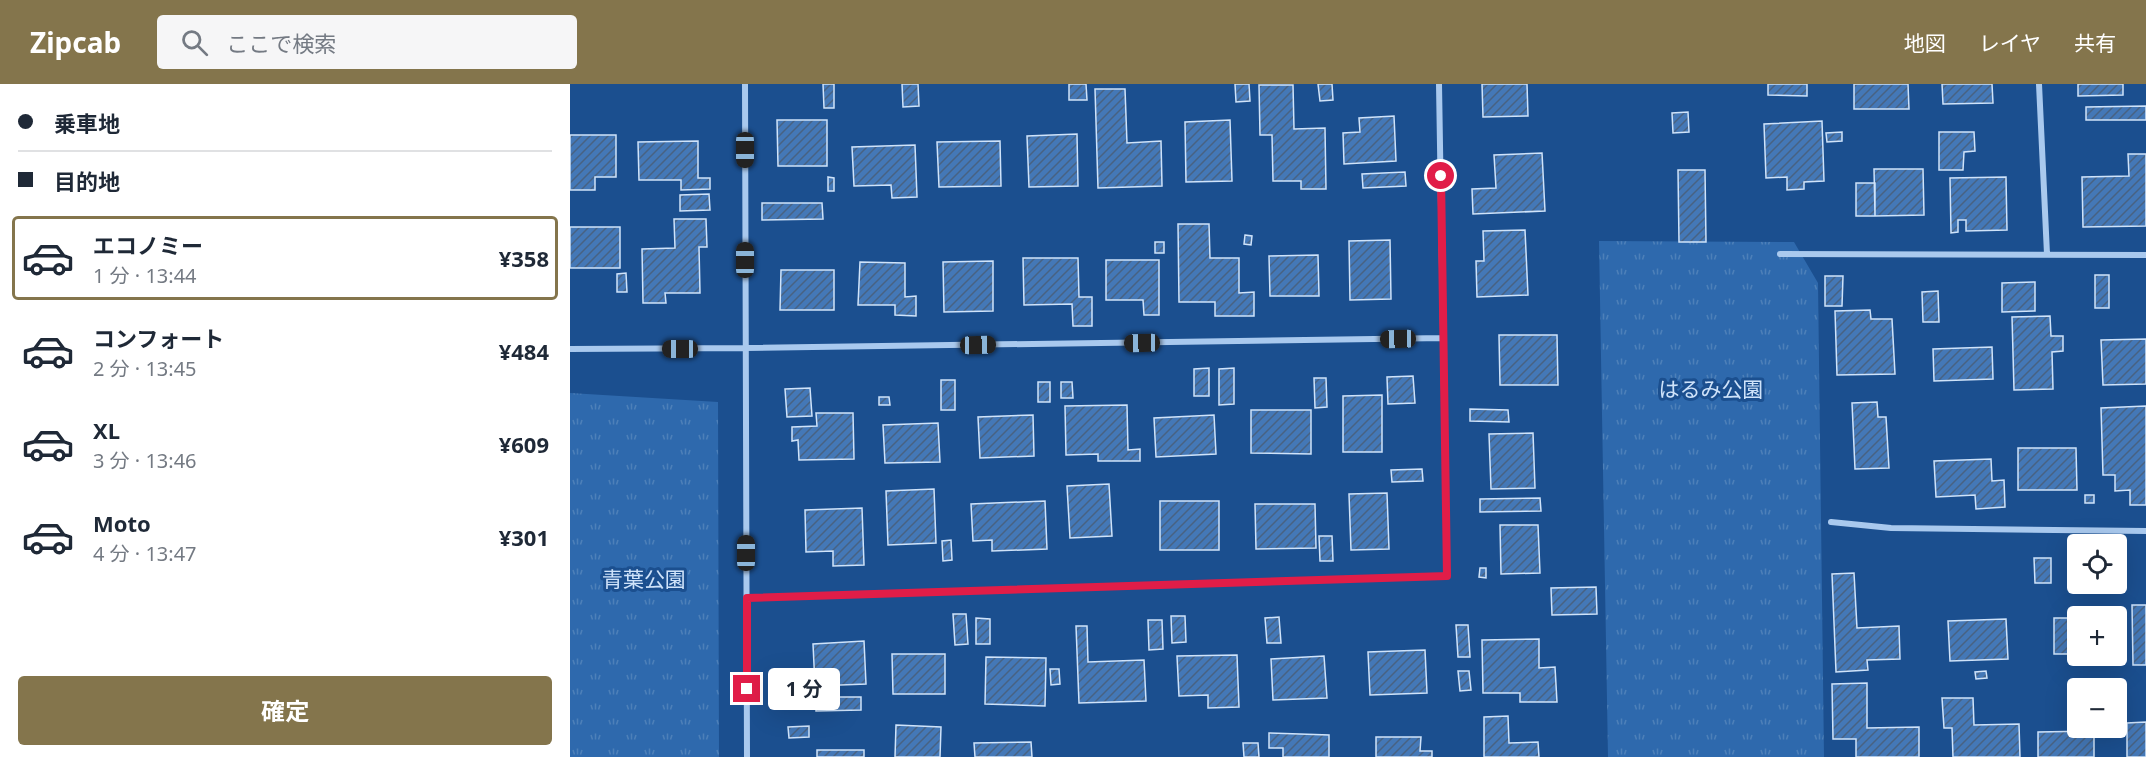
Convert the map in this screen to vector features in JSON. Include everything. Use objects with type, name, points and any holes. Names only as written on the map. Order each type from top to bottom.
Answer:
[{"type":"street","points":[[745,84],[747,757]]},
{"type":"street","points":[[747,598],[1447,576],[1439,84]]},
{"type":"street","points":[[2039,84],[2047,254]]},
{"type":"street","points":[[1780,254],[2146,255]]},
{"type":"street","points":[[570,349],[1444,338]]},
{"type":"street","points":[[1831,522],[1891,528],[2146,531]]},
{"type":"green space","name":"はるみ公園","points":[[1599,241],[1794,242],[1818,283],[1824,757],[1608,757]]},
{"type":"green space","name":"青葉公園","points":[[570,393],[718,402],[719,757],[570,757]]},
{"type":"building","points":[[823,84],[834,84],[834,108],[824,108]]},
{"type":"building","points":[[902,84],[918,84],[919,106],[903,107]]},
{"type":"building","points":[[1069,84],[1086,84],[1087,100],[1069,100]]},
{"type":"building","points":[[1235,84],[1249,84],[1250,101],[1236,102]]},
{"type":"building","points":[[1318,84],[1332,84],[1333,100],[1320,101]]},
{"type":"building","points":[[1482,84],[1527,84],[1528,116],[1483,117]]},
{"type":"building","points":[[1768,84],[1807,84],[1807,96],[1768,95]]},
{"type":"building","points":[[1854,84],[1908,84],[1909,109],[1854,109]]},
{"type":"building","points":[[1942,84],[1992,84],[1993,103],[1943,104]]},
{"type":"building","points":[[2078,84],[2123,84],[2123,95],[2078,96]]},
{"type":"building","points":[[1259,85],[1293,85],[1294,129],[1325,128],[1326,189],[1301,189],[1301,181],[1273,181],[1272,135],[1260,135]]},
{"type":"building","points":[[1095,89],[1125,89],[1127,143],[1161,141],[1162,186],[1098,188]]},
{"type":"building","points":[[2146,106],[2146,120],[2086,120],[2086,107]]},
{"type":"building","points":[[1688,112],[1689,132],[1673,133],[1672,113]]},
{"type":"building","points":[[1394,116],[1396,161],[1344,164],[1343,133],[1360,132],[1359,118]]},
{"type":"building","points":[[777,120],[827,120],[827,166],[778,166]]},
{"type":"building","points":[[1230,120],[1232,181],[1186,182],[1185,122]]},
{"type":"building","points":[[1822,121],[1824,181],[1804,182],[1804,189],[1787,190],[1787,177],[1766,178],[1764,124]]},
{"type":"building","points":[[1842,132],[1842,141],[1827,142],[1826,133]]},
{"type":"building","points":[[1939,132],[1974,132],[1975,151],[1964,152],[1963,170],[1939,170]]},
{"type":"building","points":[[1077,134],[1078,186],[1029,187],[1027,136]]},
{"type":"building","points":[[570,135],[616,135],[616,177],[595,177],[595,190],[570,190]]},
{"type":"building","points":[[698,141],[698,178],[710,178],[710,189],[681,190],[681,180],[639,180],[638,142]]},
{"type":"building","points":[[1000,141],[1001,186],[939,187],[937,142]]},
{"type":"building","points":[[915,145],[917,197],[892,198],[891,185],[854,186],[852,147]]},
{"type":"building","points":[[1542,153],[1545,211],[1473,214],[1472,189],[1496,188],[1494,155]]},
{"type":"building","points":[[2128,154],[2146,154],[2146,226],[2083,227],[2082,177],[2129,176]]},
{"type":"building","points":[[1874,169],[1923,169],[1924,215],[1875,216]]},
{"type":"building","points":[[1678,170],[1705,170],[1706,242],[1679,242]]},
{"type":"building","points":[[1405,172],[1406,186],[1363,188],[1362,174]]},
{"type":"building","points":[[828,177],[834,178],[834,191],[828,191]]},
{"type":"building","points":[[2006,177],[2007,230],[1966,231],[1966,220],[1958,220],[1958,232],[1951,233],[1950,178]]},
{"type":"building","points":[[1856,183],[1875,183],[1875,216],[1856,216]]},
{"type":"building","points":[[709,194],[710,210],[680,211],[680,195]]},
{"type":"building","points":[[762,203],[822,203],[823,219],[762,220]]},
{"type":"building","points":[[674,219],[706,219],[707,247],[699,247],[700,293],[665,293],[666,303],[643,303],[642,249],[675,248]]},
{"type":"building","points":[[1178,224],[1209,224],[1210,258],[1239,258],[1239,293],[1254,292],[1254,316],[1215,316],[1215,302],[1179,302]]},
{"type":"building","points":[[570,227],[620,227],[620,268],[570,268]]},
{"type":"building","points":[[1525,230],[1528,295],[1477,297],[1476,261],[1484,261],[1483,231]]},
{"type":"building","points":[[1245,235],[1252,236],[1251,245],[1244,244]]},
{"type":"building","points":[[1390,240],[1391,299],[1350,300],[1349,241]]},
{"type":"building","points":[[1155,242],[1164,242],[1164,253],[1155,253]]},
{"type":"building","points":[[1318,255],[1319,296],[1270,296],[1269,256]]},
{"type":"building","points":[[1023,258],[1078,258],[1079,297],[1092,297],[1092,326],[1073,326],[1072,304],[1024,305]]},
{"type":"building","points":[[1106,260],[1159,260],[1159,315],[1144,315],[1143,300],[1106,300]]},
{"type":"building","points":[[993,261],[993,311],[944,312],[943,262]]},
{"type":"building","points":[[860,262],[905,263],[905,297],[916,296],[916,316],[895,315],[895,305],[858,305]]},
{"type":"building","points":[[781,270],[834,270],[834,310],[780,310]]},
{"type":"building","points":[[626,273],[627,292],[617,292],[617,274]]},
{"type":"building","points":[[2095,275],[2109,275],[2109,308],[2095,308]]},
{"type":"building","points":[[1825,276],[1843,276],[1842,306],[1825,306]]},
{"type":"building","points":[[2035,282],[2035,311],[2002,312],[2002,283]]},
{"type":"building","points":[[1938,291],[1939,322],[1923,322],[1922,292]]},
{"type":"building","points":[[1870,310],[1871,319],[1892,319],[1895,374],[1837,375],[1835,311]]},
{"type":"building","points":[[2050,316],[2051,336],[2063,336],[2063,351],[2052,352],[2053,389],[2014,390],[2012,317]]},
{"type":"building","points":[[1499,335],[1557,335],[1558,385],[1500,385]]},
{"type":"building","points":[[2146,339],[2146,384],[2103,385],[2101,340]]},
{"type":"building","points":[[1992,347],[1993,379],[1934,381],[1933,349]]},
{"type":"building","points":[[1209,368],[1209,396],[1194,396],[1194,369]]},
{"type":"building","points":[[1234,368],[1234,404],[1219,405],[1219,369]]},
{"type":"building","points":[[1413,376],[1415,403],[1388,404],[1387,377]]},
{"type":"building","points":[[1314,378],[1326,378],[1327,407],[1315,408]]},
{"type":"building","points":[[941,380],[955,380],[955,410],[941,410]]},
{"type":"building","points":[[1038,382],[1050,382],[1050,402],[1038,402]]},
{"type":"building","points":[[1061,382],[1072,382],[1073,398],[1061,398]]},
{"type":"building","points":[[810,388],[812,416],[787,417],[785,389]]},
{"type":"building","points":[[1382,395],[1382,452],[1343,452],[1343,396]]},
{"type":"building","points":[[879,397],[889,397],[890,405],[879,405]]},
{"type":"building","points":[[1877,402],[1878,417],[1886,417],[1889,468],[1855,469],[1852,403]]},
{"type":"building","points":[[1127,405],[1128,450],[1140,449],[1140,461],[1098,461],[1098,454],[1066,455],[1065,406]]},
{"type":"building","points":[[2146,406],[2146,505],[2130,505],[2130,490],[2115,491],[2115,475],[2103,475],[2101,408]]},
{"type":"building","points":[[1470,409],[1508,410],[1509,422],[1470,421]]},
{"type":"building","points":[[1251,410],[1311,410],[1311,454],[1251,453]]},
{"type":"building","points":[[816,413],[853,413],[854,459],[799,460],[798,440],[792,441],[792,427],[817,426]]},
{"type":"building","points":[[1033,415],[1034,456],[980,458],[978,417]]},
{"type":"building","points":[[1214,415],[1216,454],[1156,457],[1154,418]]},
{"type":"building","points":[[938,423],[940,462],[885,463],[883,425]]},
{"type":"building","points":[[1533,433],[1535,488],[1491,489],[1489,434]]},
{"type":"building","points":[[2018,448],[2076,448],[2077,490],[2018,490]]},
{"type":"building","points":[[1991,459],[1992,481],[2004,480],[2005,507],[1976,509],[1975,495],[1936,497],[1934,461]]},
{"type":"building","points":[[1422,469],[1423,481],[1392,482],[1391,470]]},
{"type":"building","points":[[1109,484],[1112,536],[1070,538],[1067,486]]},
{"type":"building","points":[[934,489],[936,543],[888,545],[886,491]]},
{"type":"building","points":[[1387,493],[1389,549],[1351,550],[1349,494]]},
{"type":"building","points":[[2085,495],[2094,495],[2094,503],[2085,503]]},
{"type":"building","points":[[1540,498],[1541,511],[1480,512],[1480,499]]},
{"type":"building","points":[[1045,501],[1047,549],[992,551],[992,540],[973,541],[971,504]]},
{"type":"building","points":[[1160,501],[1219,501],[1219,550],[1160,550]]},
{"type":"building","points":[[1255,504],[1315,504],[1316,548],[1256,549]]},
{"type":"building","points":[[862,508],[864,565],[833,566],[833,551],[806,552],[805,510]]},
{"type":"building","points":[[1500,525],[1538,525],[1540,573],[1501,574]]},
{"type":"building","points":[[1319,536],[1332,536],[1333,561],[1320,561]]},
{"type":"building","points":[[951,540],[952,560],[943,561],[942,541]]},
{"type":"building","points":[[2034,558],[2051,558],[2051,583],[2035,583]]},
{"type":"building","points":[[1480,568],[1486,568],[1486,578],[1479,577]]},
{"type":"building","points":[[1854,573],[1857,628],[1899,626],[1900,659],[1867,660],[1868,670],[1836,672],[1832,574]]},
{"type":"building","points":[[1596,587],[1597,614],[1552,615],[1551,588]]},
{"type":"building","points":[[2132,605],[2146,605],[2146,665],[2133,665]]},
{"type":"building","points":[[953,614],[966,614],[968,644],[955,645]]},
{"type":"building","points":[[1171,616],[1185,616],[1186,642],[1172,643]]},
{"type":"building","points":[[1279,617],[1281,643],[1267,643],[1265,618]]},
{"type":"building","points":[[976,618],[990,619],[990,644],[976,644]]},
{"type":"building","points":[[2054,618],[2067,618],[2067,654],[2054,654]]},
{"type":"building","points":[[2006,619],[2008,659],[1950,661],[1948,621]]},
{"type":"building","points":[[1148,620],[1162,620],[1163,649],[1149,650]]},
{"type":"building","points":[[1456,625],[1468,625],[1470,657],[1458,657]]},
{"type":"building","points":[[1076,626],[1087,626],[1088,662],[1144,660],[1146,701],[1079,703]]},
{"type":"building","points":[[1539,639],[1539,668],[1555,667],[1557,702],[1520,702],[1520,693],[1483,693],[1482,640]]},
{"type":"building","points":[[864,641],[866,684],[815,686],[813,644]]},
{"type":"building","points":[[1425,650],[1427,693],[1370,695],[1368,652]]},
{"type":"building","points":[[892,654],[945,654],[945,694],[893,694]]},
{"type":"building","points":[[1237,655],[1239,707],[1208,708],[1208,695],[1179,696],[1177,656]]},
{"type":"building","points":[[1324,656],[1327,698],[1273,700],[1271,659]]},
{"type":"building","points":[[986,657],[1046,658],[1045,706],[985,704]]},
{"type":"building","points":[[1050,669],[1059,669],[1060,684],[1051,685]]},
{"type":"building","points":[[1458,671],[1469,671],[1471,690],[1460,691]]},
{"type":"building","points":[[1986,671],[1987,678],[1976,679],[1975,672]]},
{"type":"building","points":[[1867,683],[1867,728],[1919,727],[1919,757],[1856,757],[1856,739],[1833,739],[1832,684]]},
{"type":"building","points":[[816,697],[861,697],[861,710],[816,711]]},
{"type":"building","points":[[1942,698],[1973,698],[1974,725],[2019,724],[2020,757],[1953,757],[1952,728],[1944,728]]},
{"type":"building","points":[[1508,716],[1509,743],[1538,742],[1539,757],[1484,757],[1484,717]]},
{"type":"building","points":[[2146,722],[2146,757],[2127,757],[2127,723]]},
{"type":"building","points":[[896,725],[941,727],[940,757],[895,757]]},
{"type":"building","points":[[809,726],[809,737],[789,738],[788,727]]},
{"type":"building","points":[[2067,731],[2067,738],[2094,738],[2094,757],[2038,757],[2038,732]]},
{"type":"building","points":[[1269,733],[1329,735],[1329,757],[1283,757],[1283,748],[1269,748]]},
{"type":"building","points":[[1376,737],[1421,737],[1420,751],[1432,751],[1432,757],[1376,757]]},
{"type":"building","points":[[1031,742],[1032,757],[975,757],[974,743]]},
{"type":"building","points":[[1243,743],[1258,743],[1259,757],[1244,757]]},
{"type":"building","points":[[817,750],[864,750],[864,757],[817,757]]},
{"type":"route","points":[[747,689],[747,598],[1447,576],[1441,176]]}]
